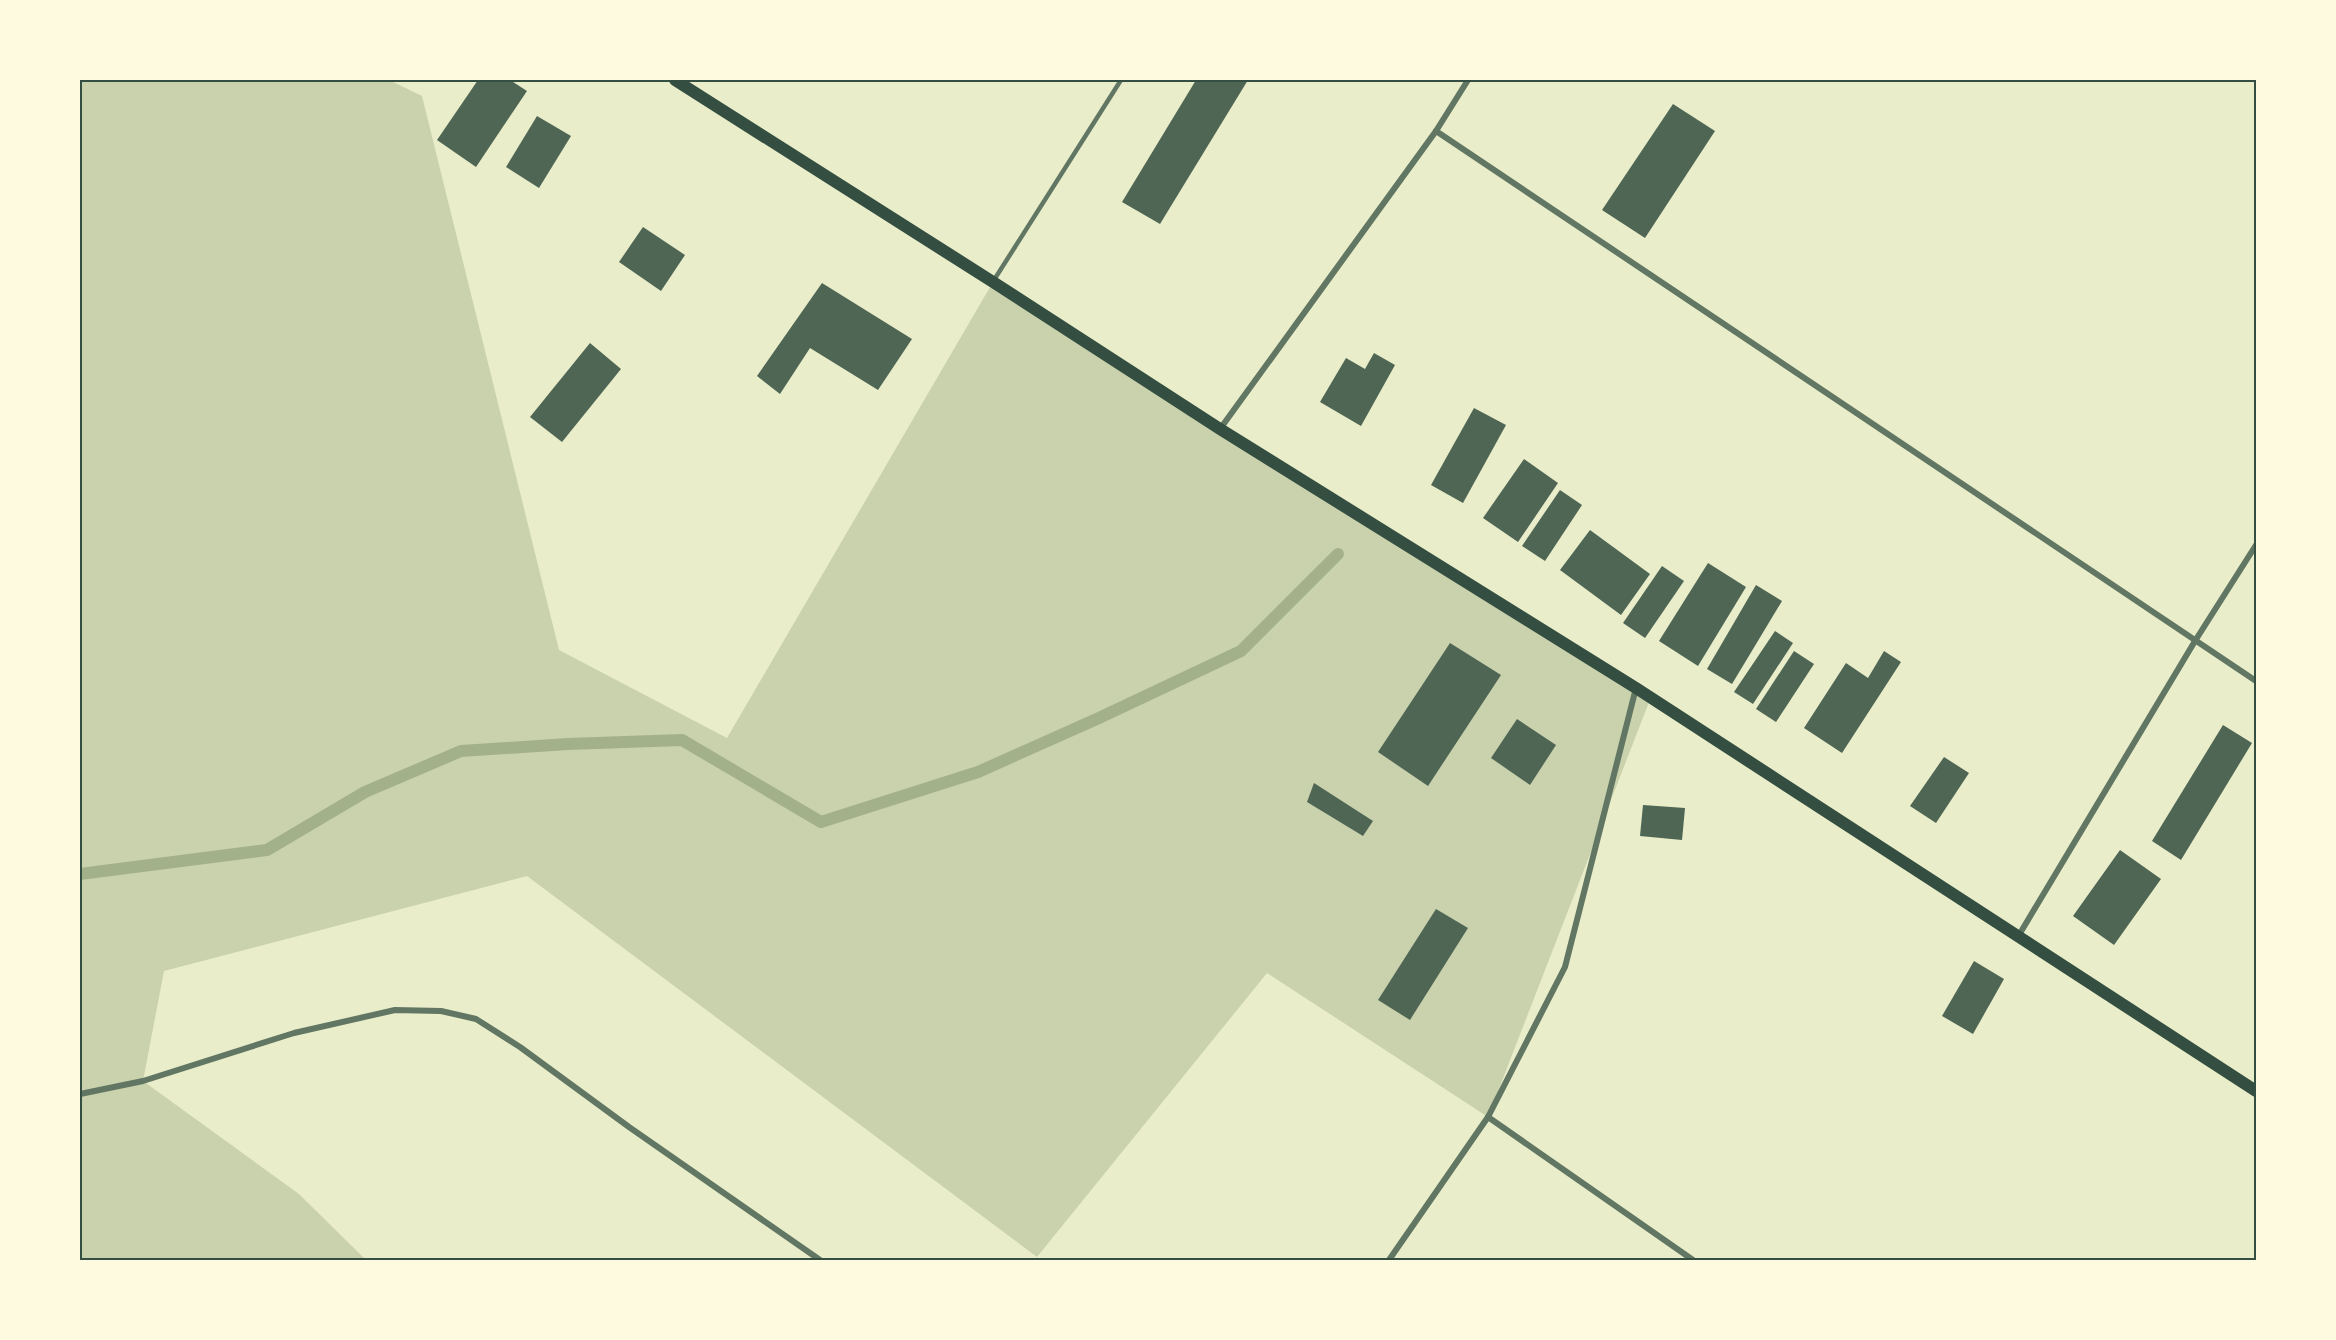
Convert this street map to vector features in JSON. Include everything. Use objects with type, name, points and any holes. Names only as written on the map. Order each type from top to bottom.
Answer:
[{"type":"main road","points":[[675,80],[1220,429],[1636,688],[2256,1091]]},
{"type":"street","points":[[1220,429],[1436,131],[1468,80]]},
{"type":"street","points":[[1436,131],[2256,681]]},
{"type":"street","points":[[2019,935],[2195,641],[2256,545]]},
{"type":"street","points":[[1389,1260],[1488,1117],[1565,968],[1636,688]]},
{"type":"street","points":[[80,1094],[143,1081],[294,1033],[384,1012],[395,1010],[441,1011],[476,1019],[520,1047],[638,1134],[820,1260]]},
{"type":"street","points":[[1488,1117],[1693,1260]]},
{"type":"lane","points":[[993,282],[1121,80]]},
{"type":"green space","points":[[80,80],[389,80],[422,96],[559,650],[727,738],[993,282],[1651,697],[1488,1117],[1267,973],[1037,1257],[527,876],[164,971],[143,1081],[299,1194],[366,1260],[80,1260]]},
{"type":"building","points":[[478,80],[510,80],[527,91],[476,167],[437,140]]},
{"type":"building","points":[[1196,80],[1248,80],[1160,224],[1122,202]]},
{"type":"building","points":[[1673,104],[1715,131],[1645,238],[1602,210]]},
{"type":"building","points":[[537,116],[571,136],[539,188],[506,167]]},
{"type":"building","points":[[643,227],[685,255],[661,291],[619,262]]},
{"type":"building","points":[[822,283],[912,339],[878,390],[810,348],[780,394],[757,376]]},
{"type":"building","points":[[590,343],[621,369],[562,442],[530,417]]},
{"type":"building","points":[[1374,353],[1395,365],[1361,426],[1320,402],[1346,358],[1365,369]]},
{"type":"building","points":[[1474,408],[1506,425],[1463,503],[1431,485]]},
{"type":"building","points":[[1524,459],[1558,483],[1518,542],[1483,518]]},
{"type":"building","points":[[1560,490],[1582,505],[1545,561],[1522,546]]},
{"type":"building","points":[[1590,530],[1650,574],[1621,615],[1560,570]]},
{"type":"building","points":[[1708,563],[1746,587],[1698,666],[1659,641]]},
{"type":"building","points":[[1662,566],[1684,581],[1645,638],[1623,623]]},
{"type":"building","points":[[1756,585],[1782,601],[1732,684],[1707,669]]},
{"type":"building","points":[[1775,631],[1793,643],[1753,704],[1734,692]]},
{"type":"building","points":[[1450,643],[1501,675],[1428,786],[1378,752]]},
{"type":"building","points":[[1794,651],[1814,664],[1776,722],[1756,709]]},
{"type":"building","points":[[1884,651],[1901,662],[1842,753],[1804,728],[1846,663],[1868,678]]},
{"type":"building","points":[[1517,719],[1556,745],[1530,785],[1491,758]]},
{"type":"building","points":[[2223,725],[2252,743],[2181,860],[2152,841]]},
{"type":"building","points":[[1944,757],[1969,773],[1936,823],[1910,806]]},
{"type":"building","points":[[1314,783],[1373,821],[1363,836],[1307,802]]},
{"type":"building","points":[[1643,805],[1685,808],[1682,840],[1640,836]]},
{"type":"building","points":[[2120,850],[2161,879],[2114,945],[2073,916]]},
{"type":"building","points":[[1436,909],[1468,928],[1410,1020],[1378,1000]]},
{"type":"building","points":[[1974,961],[2004,979],[1973,1034],[1942,1016]]},
{"type":"waterway","points":[[80,874],[267,850],[365,792],[461,751],[682,740],[821,822],[978,772],[1241,651],[1338,554]]}]
